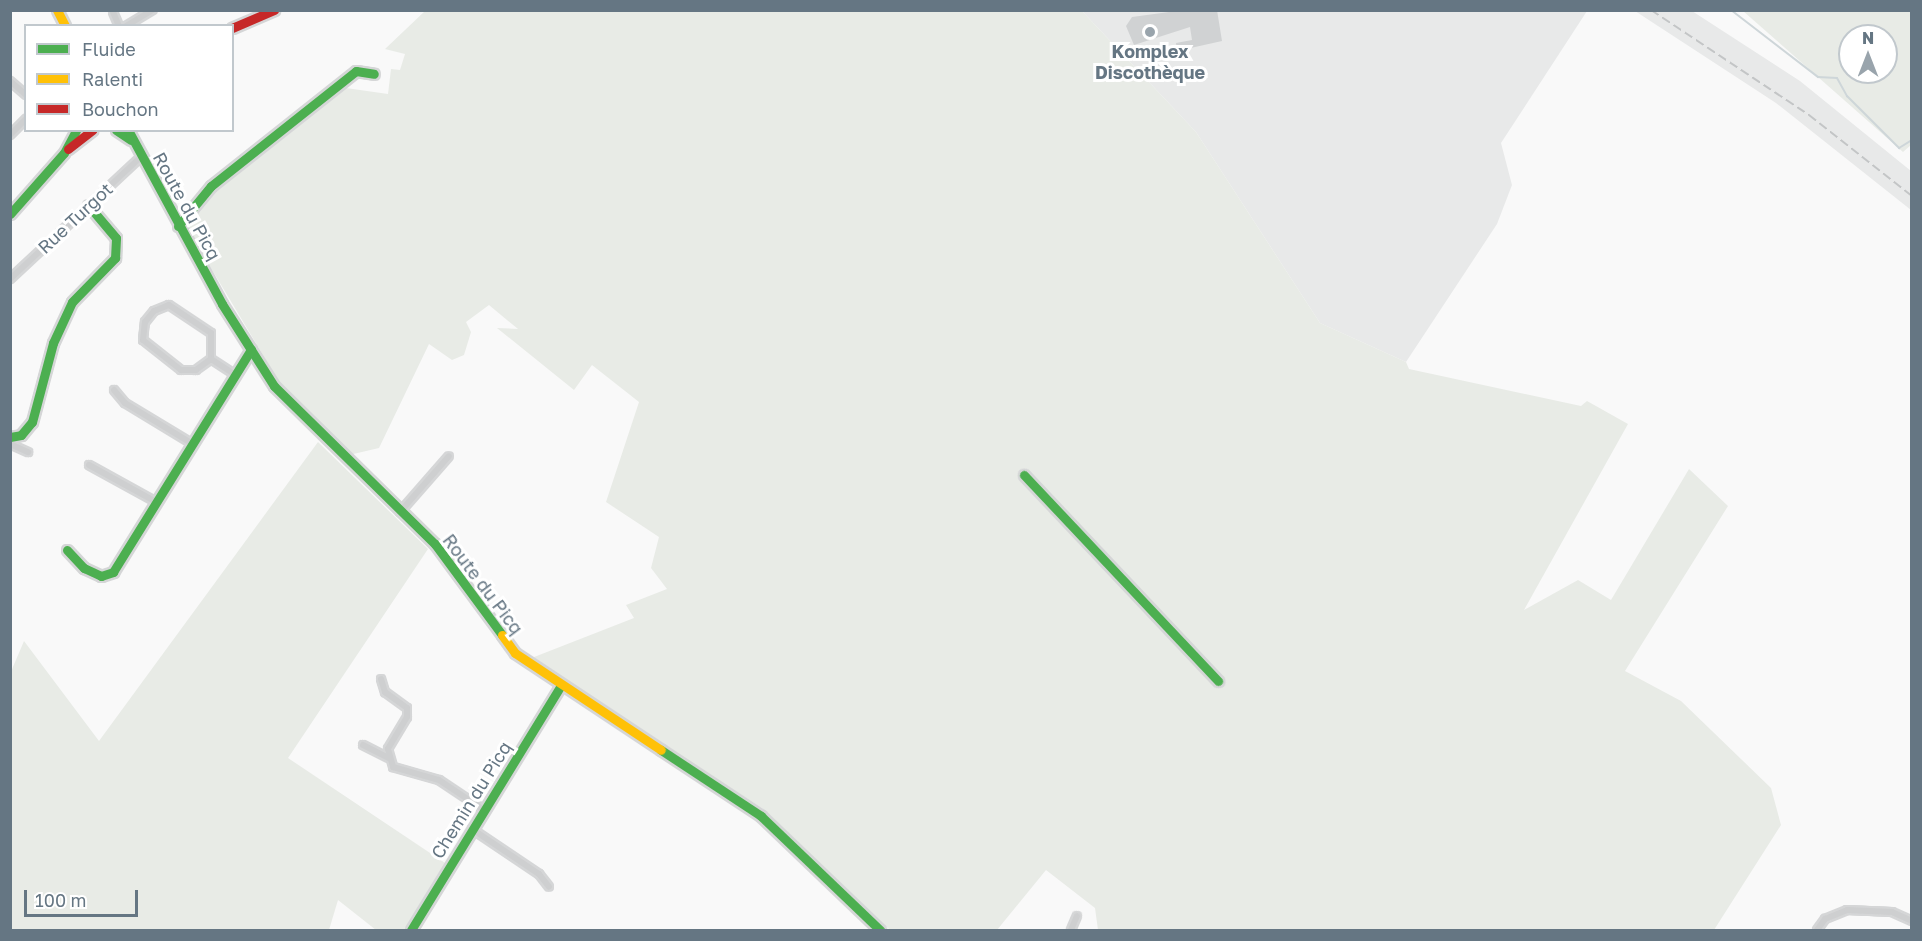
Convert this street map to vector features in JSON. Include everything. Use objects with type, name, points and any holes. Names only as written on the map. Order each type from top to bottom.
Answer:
[{"type":"street","points":[[52,10],[59,24]]},
{"type":"street","points":[[57,10],[64,24]]},
{"type":"street","points":[[129,24],[153,10]]},
{"type":"street","points":[[234,27],[274,10]]},
{"type":"street","points":[[178,226],[211,186],[356,71],[374,74]]},
{"type":"street","points":[[10,81],[24,93]]},
{"type":"street","points":[[10,135],[24,121]]},
{"type":"street","points":[[64,153],[75,132]]},
{"type":"street","points":[[10,214],[64,153],[90,132]]},
{"type":"street","name":"Route du Picq","points":[[129,135],[178,226],[274,386],[318,434],[435,544],[508,646],[560,687],[761,816],[880,930]]},
{"type":"street","name":"Rue Turgot","points":[[10,279],[141,157]]},
{"type":"street","points":[[10,437],[21,435],[32,422],[53,344],[72,302],[115,258],[116,238],[88,205]]},
{"type":"street","points":[[160,307],[177,309],[211,333],[211,359],[196,370],[181,370],[147,347],[142,331],[145,321],[160,307]]},
{"type":"street","points":[[67,550],[84,568],[101,576],[112,572],[251,349]]},
{"type":"street","points":[[211,359],[234,374]]},
{"type":"street","points":[[114,390],[125,403],[191,443]]},
{"type":"street","points":[[10,444],[28,452]]},
{"type":"street","points":[[400,512],[449,456]]},
{"type":"street","points":[[89,465],[156,502]]},
{"type":"street","points":[[1024,475],[1218,681]]},
{"type":"street","points":[[381,680],[385,692],[407,708],[407,717],[388,749],[393,766],[439,780],[484,810]]},
{"type":"street","name":"Chemin du Picq","points":[[411,930],[560,687]]},
{"type":"street","points":[[363,745],[389,758]]},
{"type":"street","points":[[472,829],[539,874],[549,887]]},
{"type":"street","points":[[1817,930],[1824,920],[1847,910],[1892,912],[1911,921]]},
{"type":"street","points":[[1071,930],[1077,916]]},
{"type":"shaded area","points":[[425,11],[1082,11],[1196,132],[1320,323],[1406,362],[1409,369],[1581,406],[1587,401],[1628,424],[1524,610],[1578,580],[1611,600],[1689,469],[1728,506],[1625,671],[1681,701],[1771,788],[1781,825],[1714,930],[1098,930],[1095,908],[1046,870],[997,930],[890,930],[762,808],[529,659],[634,618],[626,605],[667,589],[651,568],[659,537],[606,502],[639,402],[592,365],[574,390],[497,328],[518,329],[489,305],[466,322],[471,332],[464,355],[452,360],[429,344],[379,448],[349,455],[281,385],[187,228],[217,191],[346,88],[388,94],[391,69],[400,70],[405,54],[385,49]]},
{"type":"shaded area","points":[[1082,11],[1587,11],[1501,143],[1512,185],[1497,224],[1406,362],[1320,323],[1196,132]]},
{"type":"shaded area","points":[[1635,11],[1692,11],[1800,81],[1911,171],[1911,210],[1776,103]]},
{"type":"shaded area","points":[[1743,11],[1911,11],[1911,145],[1903,152]]},
{"type":"shaded area","points":[[318,442],[428,549],[288,758],[454,869],[445,885],[407,930],[376,930],[338,900],[329,930],[11,930],[10,674],[24,641],[99,741]]},
{"type":"building","name":"Komplex Discothèque","points":[[1184,10],[1217,10],[1222,41],[1177,51],[1176,43],[1192,40],[1190,27],[1134,45],[1126,26],[1132,17]]},
{"type":"waterway","points":[[1731,10],[1818,77],[1837,78],[1847,96],[1899,148],[1912,140]]},
{"type":"railway","points":[[1651,10],[1809,115],[1912,196]]},
{"type":"traffic: fast","points":[[178,226],[211,186],[356,71],[374,74]]},
{"type":"traffic: fast","points":[[10,214],[64,153],[75,132]]},
{"type":"traffic: fast","points":[[119,132],[131,140]]},
{"type":"traffic: fast","points":[[129,132],[222,304],[274,386],[435,544],[502,635]]},
{"type":"traffic: fast","points":[[10,437],[21,435],[32,422],[53,343],[72,302],[115,258],[116,238],[88,205]]},
{"type":"traffic: fast","points":[[67,550],[84,568],[101,576],[113,572],[251,349]]},
{"type":"traffic: fast","points":[[1024,475],[1218,681]]},
{"type":"traffic: fast","points":[[411,930],[560,687]]},
{"type":"traffic: fast","points":[[661,750],[761,816],[880,930]]},
{"type":"traffic: slow","points":[[57,10],[64,24]]},
{"type":"traffic: slow","points":[[502,635],[515,653],[661,750]]},
{"type":"traffic: jam","points":[[234,27],[274,10]]},
{"type":"traffic: jam","points":[[68,149],[89,132]]},
{"type":"place","name":"Komplex Discothèque","points":[[1150,32]]}]
